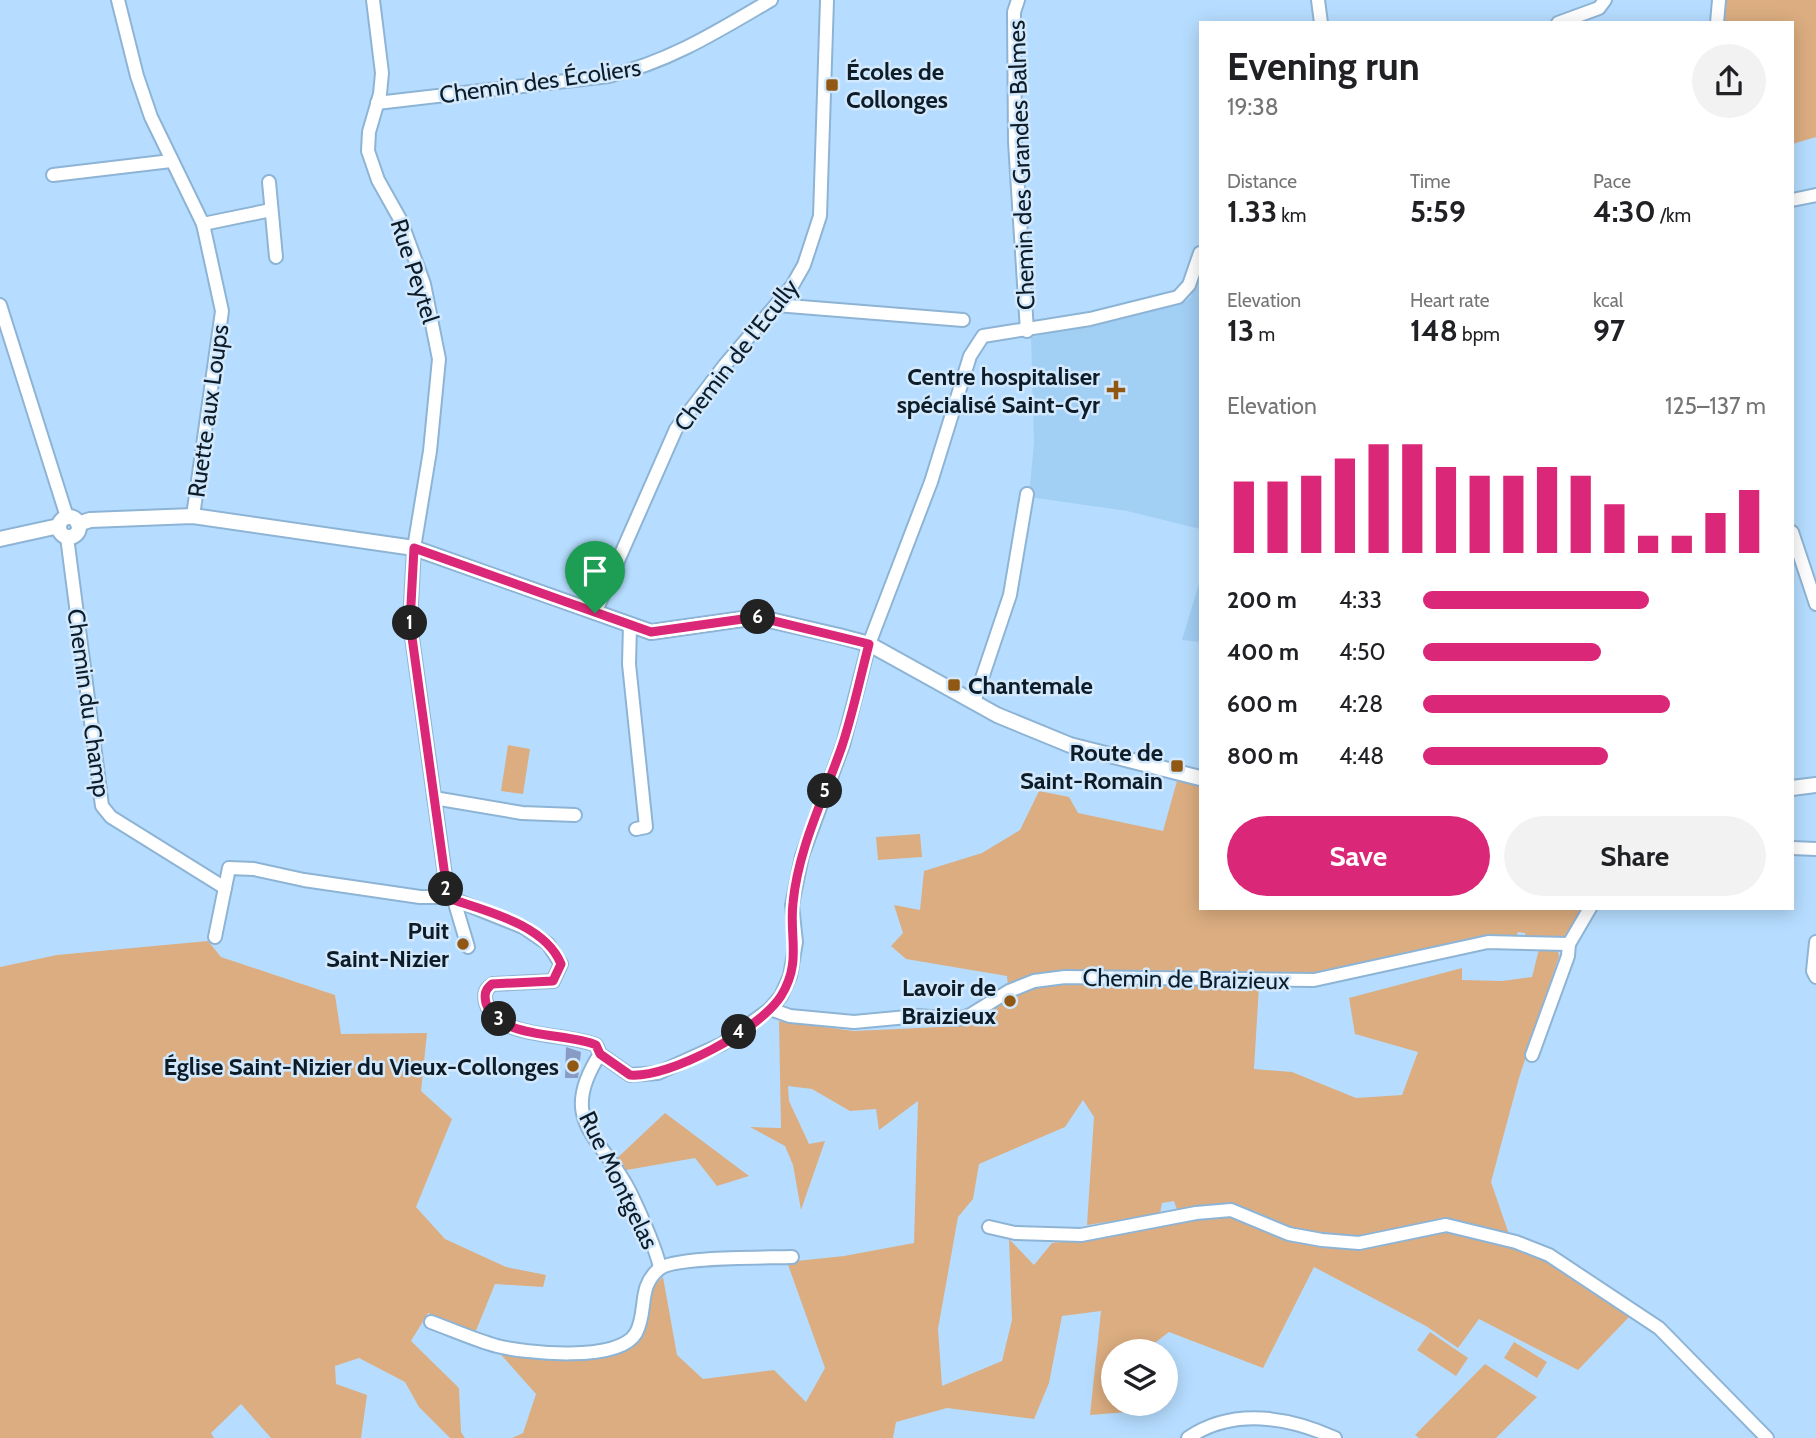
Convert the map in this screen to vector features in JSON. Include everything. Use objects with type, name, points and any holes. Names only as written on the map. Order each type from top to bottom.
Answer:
[{"type":"main road","points":[[0,539],[90,520],[193,516],[414,548],[651,632],[757,617],[869,644],[974,702],[1070,745],[1199,778]]},
{"type":"main road","points":[[1794,788],[1816,785]]},
{"type":"street","name":"Ruette aux Loups","points":[[118,0],[137,76],[171,161],[203,224],[222,311],[193,516]]},
{"type":"street","name":"Rue Peytel","points":[[373,0],[382,73],[369,132],[368,151],[378,180],[401,221],[415,259],[438,342],[439,359],[430,451],[414,548],[410,623],[451,899],[468,947]]},
{"type":"street","name":"Chemin des Écoliers","points":[[377,103],[609,76],[645,67],[685,50],[771,0]]},
{"type":"street","name":"Chemin de l'Ecully","points":[[595,613],[677,429],[697,399],[776,305],[804,265],[820,216],[827,0]]},
{"type":"street","name":"Chemin des Grandes Balmes","points":[[1018,0],[1014,12],[1015,142],[1027,331]]},
{"type":"street","points":[[1318,0],[1321,21]]},
{"type":"street","points":[[1563,21],[1599,8],[1605,0]]},
{"type":"street","points":[[1717,21],[1719,0]]},
{"type":"street","points":[[53,175],[171,161]]},
{"type":"street","points":[[268,182],[276,257]]},
{"type":"street","points":[[1794,200],[1816,195]]},
{"type":"street","points":[[203,224],[271,210]]},
{"type":"street","points":[[215,937],[222,917],[229,867],[407,895],[451,899],[523,927],[548,944],[561,964],[553,981],[492,984],[486,989],[484,996],[488,1008],[504,1024],[526,1032],[581,1038],[596,1045],[600,1054],[630,1075],[658,1073],[722,1044],[771,1009],[790,976],[796,942],[792,905],[802,856],[843,745],[869,644],[931,482],[970,356],[983,336],[1027,331],[1178,297],[1189,285],[1199,256]]},
{"type":"street","name":"Chemin du Champ","points":[[0,305],[68,526],[102,807],[111,817],[225,888]]},
{"type":"street","points":[[776,305],[963,320]]},
{"type":"street","points":[[974,702],[1010,595],[1027,494]]},
{"type":"street","points":[[1794,538],[1816,604]]},
{"type":"street","points":[[630,625],[629,664],[646,827],[636,829]]},
{"type":"street","points":[[434,798],[522,813],[575,815]]},
{"type":"street","points":[[1794,848],[1816,849]]},
{"type":"street","points":[[1532,1055],[1568,956],[1569,944],[1589,910]]},
{"type":"street","name":"Chemin de Braizieux","points":[[771,1009],[790,1016],[855,1022],[918,1016],[958,1019],[977,1012],[1009,991],[1034,981],[1065,977],[1314,980],[1488,942],[1569,944]]},
{"type":"street","points":[[1814,974],[1816,942]]},
{"type":"street","name":"Rue Montgelas","points":[[600,1054],[582,1087],[581,1104],[585,1121],[630,1191],[660,1268]]},
{"type":"street","points":[[989,1227],[1016,1233],[1081,1235],[1196,1213],[1231,1210],[1289,1234],[1359,1243],[1446,1225],[1516,1242],[1549,1255],[1643,1315],[1767,1438]]},
{"type":"street","points":[[431,1322],[498,1347],[575,1354],[615,1348],[628,1342],[637,1332],[646,1284],[660,1268],[691,1261],[792,1257]]},
{"type":"street","points":[[1188,1438],[1208,1427],[1251,1418],[1288,1421],[1335,1438]]},
{"type":"shaded area","points":[[1722,0],[1816,0],[1816,137],[1794,143],[1794,21],[1721,21]]},
{"type":"shaded area","name":"Centre hospitaliser spécialisé Saint-Cyr","points":[[1199,273],[1199,529],[1127,511],[1029,497],[1034,442],[1031,337],[1185,302],[1191,297]]},
{"type":"shaded area","points":[[1199,583],[1199,642],[1182,640]]},
{"type":"shaded area","points":[[508,745],[530,749],[523,794],[501,791]]},
{"type":"shaded area","points":[[1177,781],[1199,785],[1199,910],[1580,910],[1566,940],[1526,938],[1525,933],[1518,932],[1516,938],[1319,973],[1291,975],[1065,973],[1008,987],[1007,976],[906,959],[891,946],[903,933],[894,905],[920,910],[924,871],[982,853],[1020,830],[1039,791],[1069,797],[1078,813],[1163,831]]},
{"type":"shaded area","points":[[920,834],[922,857],[878,860],[876,837]]},
{"type":"shaded area","points":[[208,941],[221,957],[335,995],[341,1034],[427,1033],[421,1091],[452,1119],[416,1207],[445,1239],[506,1267],[546,1275],[543,1287],[495,1284],[475,1333],[428,1313],[411,1341],[459,1388],[461,1432],[465,1438],[450,1438],[419,1407],[405,1382],[359,1358],[335,1366],[336,1384],[367,1395],[361,1438],[271,1438],[241,1404],[211,1433],[214,1438],[0,1438],[0,967],[57,955]]},
{"type":"shaded area","points":[[1539,949],[1558,951],[1559,956],[1519,1078],[1491,1182],[1513,1246],[1548,1258],[1629,1317],[1578,1370],[1479,1319],[1458,1348],[1426,1326],[1314,1267],[1263,1368],[1169,1332],[1160,1339],[1101,1339],[1101,1414],[1090,1415],[1101,1311],[1062,1316],[1049,1383],[1034,1419],[947,1408],[896,1422],[893,1438],[512,1438],[523,1433],[536,1394],[496,1349],[574,1358],[616,1354],[631,1347],[641,1335],[646,1318],[647,1299],[663,1277],[677,1355],[703,1379],[774,1370],[806,1402],[825,1368],[787,1262],[844,1256],[914,1243],[918,1101],[879,1130],[876,1109],[850,1111],[812,1089],[788,1086],[789,1101],[809,1144],[825,1141],[801,1210],[793,1165],[785,1146],[750,1127],[781,1128],[779,1021],[854,1031],[962,1026],[1009,996],[1038,983],[1065,981],[1259,986],[1254,1069],[1292,1072],[1356,1098],[1402,1095],[1418,1052],[1355,1034],[1349,998],[1462,968],[1462,980],[1502,981],[1532,977]],"holes":[[[1083,1100],[1094,1117],[1087,1225],[1160,1214],[1162,1203],[1174,1201],[1177,1210],[1230,1204],[1293,1229],[1358,1236],[1386,1233],[1359,1246],[1294,1243],[1234,1216],[1170,1222],[1119,1235],[1052,1243],[1034,1265],[1009,1239],[1012,1320],[1002,1361],[942,1386],[938,1329],[958,1217],[973,1199],[979,1164],[1065,1127]]]},
{"type":"shaded area","points":[[665,1113],[749,1176],[717,1186],[695,1158],[621,1171],[614,1161]]},
{"type":"shaded area","points":[[1430,1332],[1468,1358],[1456,1376],[1417,1350]]},
{"type":"shaded area","points":[[1514,1342],[1547,1362],[1537,1378],[1504,1358]]},
{"type":"shaded area","points":[[1485,1364],[1537,1397],[1496,1438],[1419,1438],[1415,1435]]},
{"type":"building","name":"Église Saint-Nizier du Vieux-Collonges","points":[[566,1047],[581,1052],[578,1078],[565,1078]]},
{"type":"place","name":"Écoles de Collonges","points":[[832,85]]},
{"type":"place","name":"Centre hospitaliser spécialisé Saint-Cyr","points":[[1116,390]]},
{"type":"place","name":"Chantemale","points":[[954,685]]},
{"type":"place","name":"Route de Saint-Romain","points":[[1177,766]]},
{"type":"place","name":"Puit Saint-Nizier","points":[[463,944]]},
{"type":"place","name":"Lavoir de Braizieux","points":[[1010,1001]]},
{"type":"place","name":"Église Saint-Nizier du Vieux-Collonges","points":[[573,1066]]},
{"type":"route","points":[[414,548],[595,613],[651,632],[757,617],[869,644],[843,745],[802,856],[792,905],[796,942],[790,976],[781,996],[771,1009],[722,1044],[658,1073],[642,1076],[630,1075],[600,1054],[596,1045],[581,1038],[526,1032],[504,1024],[488,1008],[484,996],[486,989],[492,984],[553,981],[561,964],[548,944],[523,927],[448,898],[410,623],[414,548]]}]
